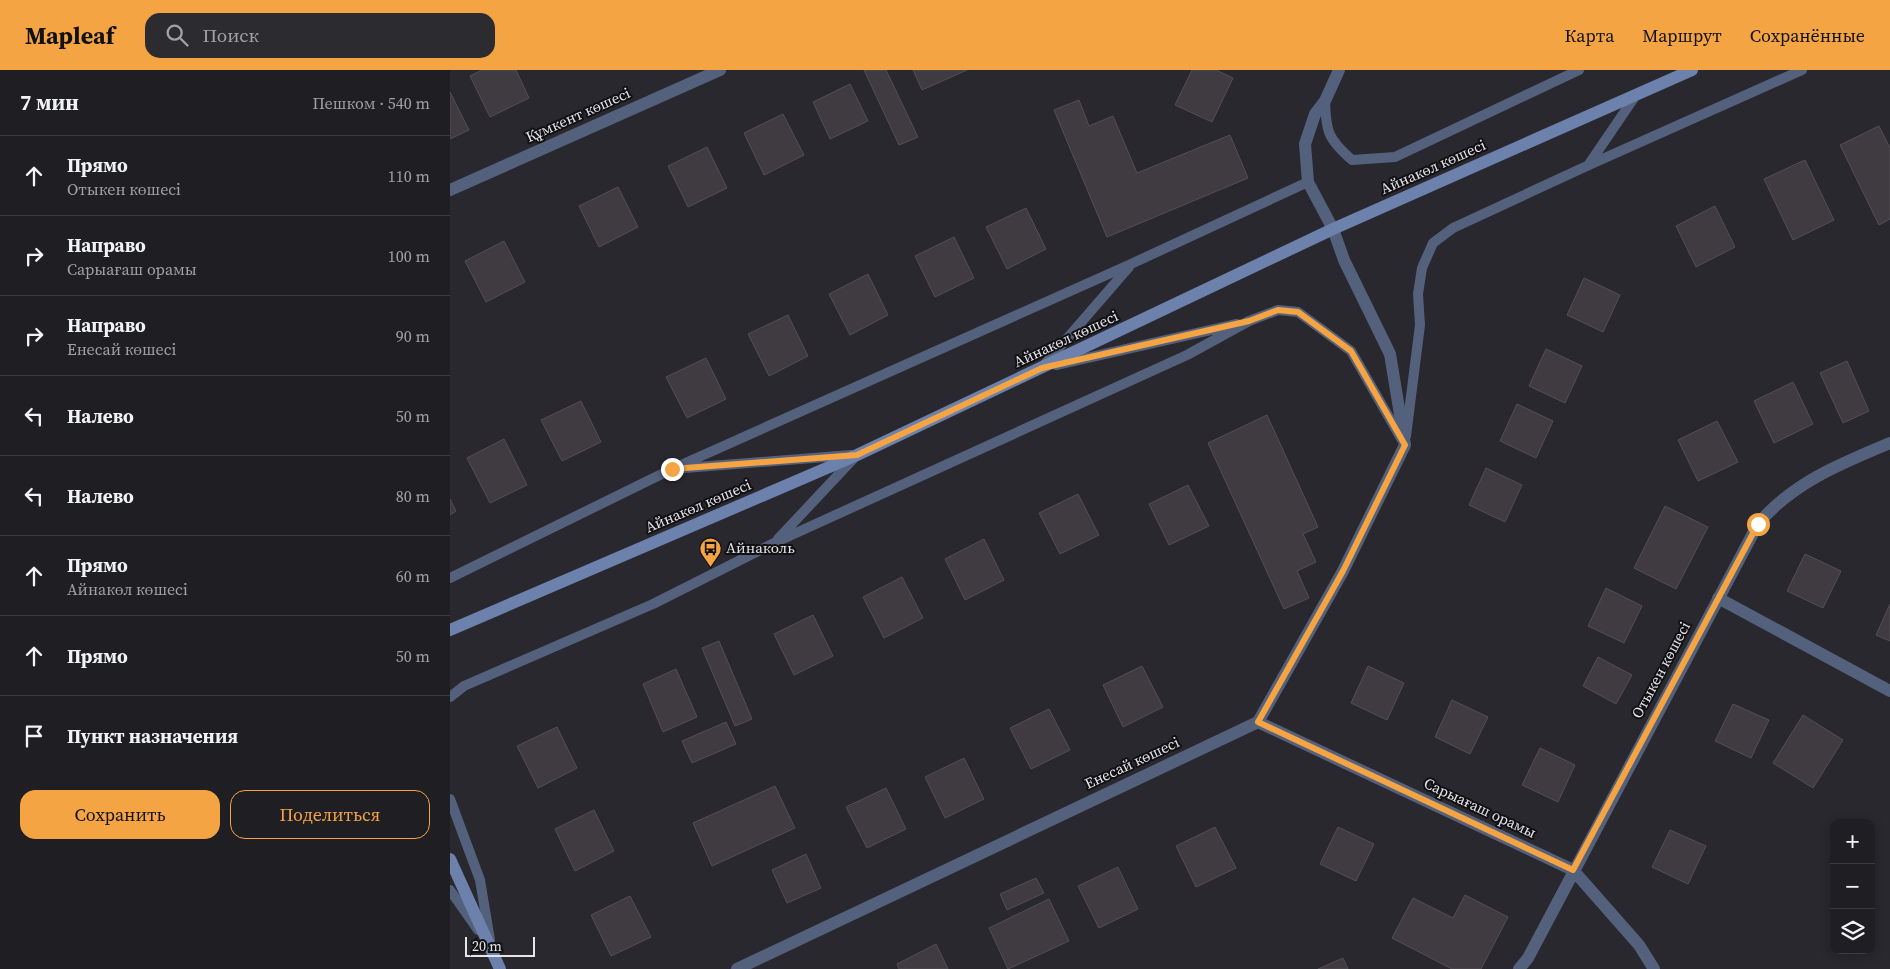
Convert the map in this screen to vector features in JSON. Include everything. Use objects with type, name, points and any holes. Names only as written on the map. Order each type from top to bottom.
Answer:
[{"type":"main road","name":"Айнакөл көшесі","points":[[450,630],[857,455],[1333,229],[1692,70]]},
{"type":"main road","points":[[450,859],[500,969]]},
{"type":"street","name":"Құмкент көшесі","points":[[450,190],[720,70]]},
{"type":"street","points":[[1258,722],[1343,571],[1405,445],[1390,354],[1344,260],[1333,229],[1308,182],[1305,144],[1315,114],[1325,101],[1339,70]]},
{"type":"street","name":"Отыкен көшесі","points":[[1519,969],[1528,958],[1758,524],[1790,493],[1836,466],[1890,443]]},
{"type":"street","points":[[1718,598],[1890,691]]},
{"type":"street","name":"Сарыағаш орамы","points":[[1258,722],[1573,870],[1639,945],[1654,969]]},
{"type":"street","name":"Енесай көшесі","points":[[737,969],[1258,722]]},
{"type":"lane","points":[[1325,101],[1326,126],[1336,146],[1352,160],[1395,157],[1579,70]]},
{"type":"lane","points":[[1405,445],[1420,325],[1418,294],[1422,268],[1433,243],[1453,228],[1802,70]]},
{"type":"lane","points":[[1589,165],[1636,95]]},
{"type":"lane","points":[[450,578],[672,469],[1131,264],[1308,182]]},
{"type":"lane","points":[[1042,368],[1131,264]]},
{"type":"lane","points":[[450,698],[464,686],[653,604],[774,543],[1187,355],[1249,321],[1278,310],[1298,312],[1351,351],[1405,445]]},
{"type":"lane","points":[[1042,368],[1249,321]]},
{"type":"lane","points":[[672,469],[857,455]]},
{"type":"lane","points":[[774,543],[857,455]]},
{"type":"lane","points":[[450,799],[480,880],[492,951]]},
{"type":"lane","points":[[450,890],[492,951]]},
{"type":"building","points":[[482,70],[516,70],[529,98],[490,117],[470,76]]},
{"type":"building","points":[[864,70],[886,70],[918,137],[899,145]]},
{"type":"building","points":[[913,70],[967,70],[922,90]]},
{"type":"building","points":[[1192,70],[1216,70],[1233,78],[1212,122],[1175,105]]},
{"type":"building","points":[[850,84],[868,121],[830,139],[813,102]]},
{"type":"building","points":[[450,92],[469,130],[450,139]]},
{"type":"building","points":[[1079,100],[1089,126],[1113,116],[1137,173],[1230,135],[1248,178],[1107,237],[1054,110]]},
{"type":"building","points":[[783,114],[804,155],[764,175],[744,133]]},
{"type":"building","points":[[1879,126],[1890,148],[1890,219],[1879,225],[1840,145]]},
{"type":"building","points":[[707,147],[727,188],[688,207],[668,166]]},
{"type":"building","points":[[1805,160],[1834,220],[1793,240],[1764,179]]},
{"type":"building","points":[[618,187],[638,227],[599,247],[579,206]]},
{"type":"building","points":[[1715,206],[1735,247],[1696,267],[1676,226]]},
{"type":"building","points":[[1026,208],[1046,249],[1007,269],[986,227]]},
{"type":"building","points":[[954,237],[974,278],[935,297],[915,256]]},
{"type":"building","points":[[504,241],[525,282],[486,302],[465,261]]},
{"type":"building","points":[[868,274],[888,315],[850,335],[829,294]]},
{"type":"building","points":[[1584,278],[1620,295],[1603,332],[1567,315]]},
{"type":"building","points":[[788,315],[808,356],[769,376],[748,334]]},
{"type":"building","points":[[1546,349],[1582,366],[1565,403],[1529,386]]},
{"type":"building","points":[[706,358],[726,399],[687,418],[666,377]]},
{"type":"building","points":[[1847,361],[1869,411],[1843,423],[1820,373]]},
{"type":"building","points":[[1793,382],[1813,424],[1774,443],[1754,401]]},
{"type":"building","points":[[581,401],[601,442],[562,461],[541,420]]},
{"type":"building","points":[[1517,404],[1553,421],[1536,458],[1500,441]]},
{"type":"building","points":[[1267,415],[1318,527],[1303,534],[1316,562],[1297,571],[1309,598],[1284,609],[1208,443]]},
{"type":"building","points":[[1717,421],[1738,462],[1698,481],[1678,440]]},
{"type":"building","points":[[504,439],[527,485],[490,503],[467,458]]},
{"type":"building","points":[[1486,468],[1522,485],[1505,522],[1469,505]]},
{"type":"building","points":[[1188,485],[1209,526],[1169,545],[1149,504]]},
{"type":"building","points":[[1078,494],[1099,535],[1060,554],[1039,513]]},
{"type":"building","points":[[450,499],[456,511],[450,515]]},
{"type":"building","points":[[1665,506],[1708,527],[1676,589],[1634,568]]},
{"type":"building","points":[[984,539],[1004,580],[965,600],[945,559]]},
{"type":"building","points":[[1805,554],[1841,571],[1823,608],[1787,591]]},
{"type":"building","points":[[902,577],[923,618],[884,638],[863,597]]},
{"type":"building","points":[[1606,588],[1642,606],[1624,643],[1588,626]]},
{"type":"building","points":[[1890,604],[1890,641],[1876,635]]},
{"type":"building","points":[[813,615],[833,656],[794,675],[774,634]]},
{"type":"building","points":[[719,641],[752,719],[735,726],[702,648]]},
{"type":"building","points":[[1598,657],[1632,675],[1616,704],[1583,686]]},
{"type":"building","points":[[1142,666],[1163,707],[1123,727],[1103,685]]},
{"type":"building","points":[[1368,666],[1404,683],[1387,720],[1351,703]]},
{"type":"building","points":[[676,669],[697,717],[663,732],[643,684]]},
{"type":"building","points":[[1452,700],[1488,717],[1470,754],[1435,737]]},
{"type":"building","points":[[1733,704],[1769,720],[1751,758],[1715,741]]},
{"type":"building","points":[[1049,709],[1070,750],[1031,769],[1010,728]]},
{"type":"building","points":[[1803,715],[1843,740],[1813,788],[1773,763]]},
{"type":"building","points":[[726,722],[736,744],[692,763],[682,741]]},
{"type":"building","points":[[557,727],[577,768],[538,788],[517,746]]},
{"type":"building","points":[[1540,748],[1575,765],[1558,802],[1522,785]]},
{"type":"building","points":[[964,758],[984,799],[945,818],[925,777]]},
{"type":"building","points":[[775,786],[795,828],[712,866],[693,823]]},
{"type":"building","points":[[886,788],[906,829],[867,848],[846,807]]},
{"type":"building","points":[[594,810],[614,851],[575,871],[555,829]]},
{"type":"building","points":[[1215,827],[1236,868],[1196,887],[1176,846]]},
{"type":"building","points":[[1338,827],[1374,844],[1356,881],[1320,864]]},
{"type":"building","points":[[1670,830],[1706,846],[1688,884],[1652,867]]},
{"type":"building","points":[[806,854],[821,888],[787,903],[772,870]]},
{"type":"building","points":[[1118,867],[1138,909],[1099,928],[1078,886]]},
{"type":"building","points":[[1036,878],[1044,893],[1007,910],[1000,894]]},
{"type":"building","points":[[1465,895],[1508,917],[1481,969],[1452,969],[1392,938],[1413,898],[1453,918]]},
{"type":"building","points":[[630,896],[651,937],[611,956],[591,915]]},
{"type":"building","points":[[1049,899],[1069,941],[1008,969],[989,928]]},
{"type":"building","points":[[936,944],[948,969],[899,969],[897,964]]},
{"type":"building","points":[[1343,958],[1348,969],[1318,969]]},
{"type":"place","name":"Айнаколь","points":[[710,567]]},
{"type":"route","points":[[672,469],[857,455],[1042,368],[1249,321],[1278,310],[1298,312],[1351,351],[1405,445],[1343,571],[1258,722],[1573,870],[1758,524]]}]
